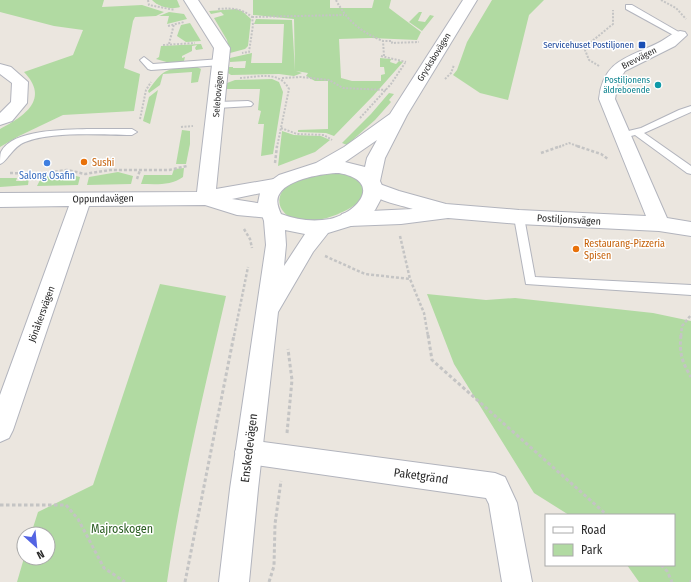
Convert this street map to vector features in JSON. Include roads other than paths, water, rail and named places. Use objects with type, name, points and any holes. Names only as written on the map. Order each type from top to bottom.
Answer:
[{"type":"street","name":"Grycksbovägen","points":[[372,184],[376,158],[398,115],[470,0]]},
{"type":"street","name":"Selebovägen","points":[[200,6],[222,48],[206,198]]},
{"type":"street","name":"Brevvägen","points":[[659,224],[640,178],[630,134],[607,99],[608,85],[613,74],[618,68],[670,43],[680,35]]},
{"type":"street","points":[[0,69],[5,70],[20,82],[20,103],[0,120]]},
{"type":"street","name":"Grycksbovägen","points":[[322,168],[350,151],[398,115]]},
{"type":"street","points":[[271,215],[287,224],[307,228],[321,228],[337,225],[350,219],[371,204],[374,196],[372,184],[361,173],[351,169],[339,167],[322,168],[288,178],[274,185]]},
{"type":"street","name":"Oppundavägen","points":[[0,200],[84,183],[206,198],[237,208],[271,215]]},
{"type":"street","name":"Jönåkersvägen","points":[[0,430],[84,183]]},
{"type":"street","name":"Postiljonsvägen","points":[[372,184],[392,196],[448,211],[519,217],[659,224],[691,229]]},
{"type":"street","name":"Oppundavägen","points":[[206,198],[274,185]]},
{"type":"street","name":"Enskedevägen","points":[[234,582],[248,452],[276,245],[267,199],[274,185]]},
{"type":"street","name":"Postiljonsvägen","points":[[350,219],[401,217],[448,211]]},
{"type":"street","name":"Enskedevägen","points":[[266,314],[306,248],[321,228]]},
{"type":"street","name":"Paketgränd","points":[[248,452],[495,486],[504,503],[517,582]]},
{"type":"lane","points":[[629,7],[680,35]]},
{"type":"lane","points":[[144,60],[151,67],[221,62]]},
{"type":"lane","points":[[217,105],[248,104]]},
{"type":"lane","points":[[630,134],[691,109]]},
{"type":"lane","points":[[0,161],[11,146],[29,139],[55,134],[132,132]]},
{"type":"lane","points":[[630,134],[691,171]]},
{"type":"lane","points":[[519,217],[530,281],[691,290]]},
{"type":"place","name":"Servicehuset Postiljonen","points":[[642,45]]},
{"type":"place","name":"Postiljonens äldreboende","points":[[658,85]]},
{"type":"place","name":"Sushi","points":[[84,162]]},
{"type":"place","name":"Salong Osafin","points":[[47,163]]},
{"type":"place","name":"Restaurang-Pizzeria Spisen","points":[[576,249]]},
{"type":"park label","name":"Majroskogen","points":[[122,529]]}]
